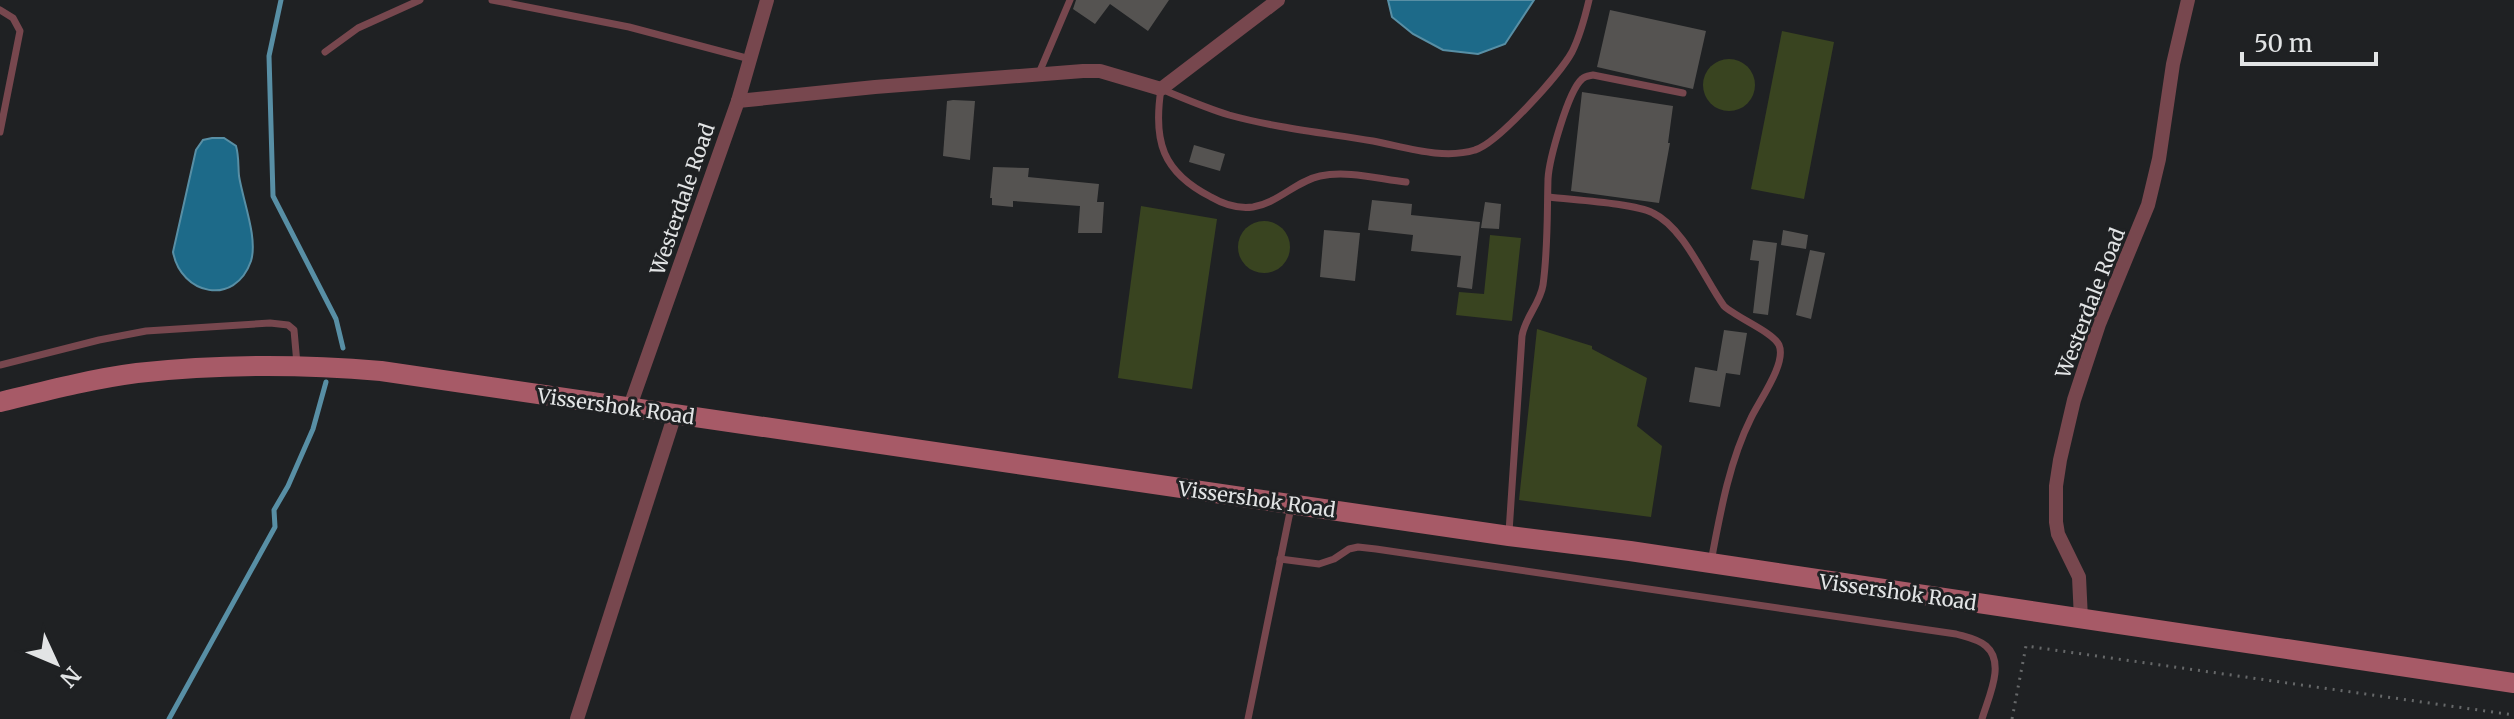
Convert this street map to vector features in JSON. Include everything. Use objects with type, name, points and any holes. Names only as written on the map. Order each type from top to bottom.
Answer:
[{"type":"main road","name":"Vissershok Road","points":[[0,402],[71,384],[136,373],[216,367],[297,366],[381,371],[1509,536],[1630,551],[2514,683]]},
{"type":"street","name":"Westerdale Road","points":[[629,409],[738,101],[767,0]]},
{"type":"street","points":[[738,101],[1039,73],[1100,71],[1161,89],[1278,0]]},
{"type":"street","name":"Westerdale Road","points":[[2081,619],[2079,577],[2058,534],[2056,522],[2060,460],[2074,400],[2099,324],[2148,205],[2188,0]]},
{"type":"street","points":[[577,719],[675,414]]},
{"type":"lane","points":[[325,52],[358,28],[420,0]]},
{"type":"lane","points":[[492,0],[629,27],[750,59]]},
{"type":"lane","points":[[1039,73],[1070,0]]},
{"type":"lane","points":[[1406,182],[1336,174],[1317,176],[1256,207],[1223,203],[1188,184],[1165,154],[1157,129],[1161,89],[1228,115],[1446,154],[1472,151],[1499,135],[1564,65],[1578,38],[1589,0]]},
{"type":"lane","points":[[0,10],[13,18],[20,31],[0,132]]},
{"type":"lane","points":[[1509,536],[1522,336],[1524,326],[1538,304],[1542,287],[1549,235],[1548,178],[1552,152],[1574,91],[1584,77],[1593,75],[1683,93]]},
{"type":"lane","points":[[1549,197],[1656,214],[1676,233],[1724,306],[1779,345],[1778,368],[1750,420],[1735,458],[1711,565]]},
{"type":"lane","points":[[0,365],[146,331],[270,323],[288,325],[294,330],[297,366]]},
{"type":"lane","points":[[1248,719],[1291,504]]},
{"type":"lane","points":[[1280,559],[1319,564],[1358,547],[1956,634],[1988,648],[1995,661],[1994,677],[1982,719]]},
{"type":"path","points":[[2012,719],[2026,646],[2514,715]]},
{"type":"green space","points":[[1782,31],[1834,42],[1804,199],[1751,189]]},
{"type":"green space","points":[[1729,59],[1747,67],[1755,85],[1747,103],[1729,111],[1711,103],[1703,85],[1711,67]]},
{"type":"green space","points":[[1141,206],[1217,219],[1192,389],[1118,378]]},
{"type":"green space","points":[[1264,221],[1283,228],[1290,247],[1283,266],[1264,273],[1245,266],[1238,247],[1245,228]]},
{"type":"green space","points":[[1490,235],[1521,238],[1512,321],[1456,315],[1459,292],[1484,294]]},
{"type":"green space","points":[[1537,329],[1592,346],[1592,349],[1647,378],[1637,426],[1662,446],[1651,517],[1519,500]]},
{"type":"water","points":[[1388,0],[1534,0],[1505,44],[1478,54],[1443,50],[1413,34],[1392,17]]},
{"type":"water","points":[[224,138],[236,146],[253,242],[251,261],[243,276],[221,290],[197,286],[186,278],[173,252],[196,150],[203,140]]},
{"type":"building","points":[[1076,0],[1169,0],[1148,31],[1110,4],[1095,24],[1073,9]]},
{"type":"building","points":[[1610,10],[1706,31],[1693,89],[1597,67]]},
{"type":"building","points":[[1582,92],[1673,106],[1659,203],[1571,191]]},
{"type":"building","points":[[947,101],[975,101],[970,160],[943,156]]},
{"type":"building","points":[[1194,145],[1225,154],[1220,171],[1189,162]]},
{"type":"building","points":[[993,167],[1029,168],[1028,177],[1099,184],[1097,202],[1104,202],[1102,233],[1078,233],[1080,206],[1013,201],[1013,207],[992,205]]},
{"type":"building","points":[[1372,200],[1412,204],[1411,215],[1480,222],[1472,289],[1457,287],[1461,256],[1411,251],[1413,235],[1368,230]]},
{"type":"building","points":[[1485,202],[1501,204],[1499,229],[1481,228]]},
{"type":"building","points":[[1324,230],[1360,233],[1355,281],[1320,277]]},
{"type":"building","points":[[1783,230],[1808,235],[1806,249],[1781,245]]},
{"type":"building","points":[[1753,240],[1777,243],[1768,315],[1753,313],[1759,261],[1750,260]]},
{"type":"building","points":[[1810,250],[1825,253],[1811,319],[1796,315]]},
{"type":"building","points":[[1724,330],[1747,333],[1740,375],[1726,373],[1720,407],[1689,402],[1695,367],[1717,371]]},
{"type":"waterway","points":[[281,0],[269,56],[273,196],[336,319],[343,348]]},
{"type":"waterway","points":[[169,719],[275,527],[274,510],[313,429],[326,382]]}]
